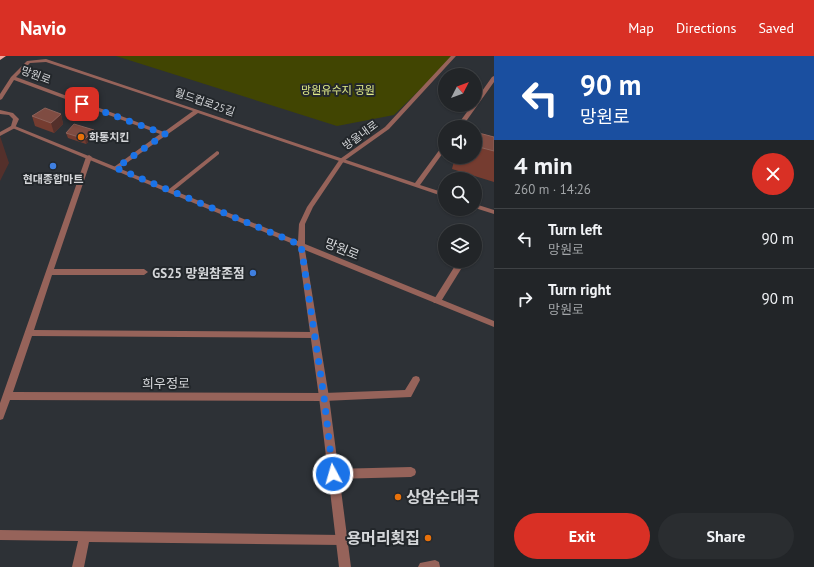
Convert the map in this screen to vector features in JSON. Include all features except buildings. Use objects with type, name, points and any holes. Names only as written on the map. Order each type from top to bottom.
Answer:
[{"type":"street","name":"방울내로","points":[[301,245],[302,224],[310,207],[342,160],[387,128],[454,56]]},
{"type":"street","name":"월드컵로25길","points":[[0,98],[13,78],[29,62],[46,60],[438,194]]},
{"type":"street","name":"망원로","points":[[13,78],[165,134]]},
{"type":"street","points":[[482,96],[494,80]]},
{"type":"street","points":[[116,168],[197,111]]},
{"type":"street","points":[[0,112],[14,116],[16,120],[13,127],[0,134]]},
{"type":"street","name":"망원로","points":[[13,127],[494,324]]},
{"type":"street","points":[[170,191],[217,153]]},
{"type":"street","points":[[416,186],[438,156]]},
{"type":"street","points":[[0,416],[89,157]]},
{"type":"street","points":[[482,208],[494,212]]},
{"type":"street","points":[[301,245],[324,397],[345,567]]},
{"type":"street","points":[[437,301],[458,268]]},
{"type":"street","points":[[50,272],[144,272]]},
{"type":"street","points":[[29,333],[314,335]]},
{"type":"street","name":"희우정로","points":[[7,396],[324,397],[408,394],[416,380]]},
{"type":"street","points":[[333,474],[412,472]]},
{"type":"street","points":[[0,536],[341,540]]},
{"type":"street","points":[[78,567],[84,536]]},
{"type":"green space","name":"망원유수지 공원","points":[[116,56],[454,56],[442,68],[438,68],[438,72],[394,115],[337,126]]},
{"type":"place","name":"화통치킨","points":[[81,137]]},
{"type":"place","name":"현대종합마트","points":[[53,166]]},
{"type":"place","name":"GS25 망원참존점","points":[[253,273]]},
{"type":"place","name":"상암순대국","points":[[398,497]]},
{"type":"place","name":"용머리횟집","points":[[428,538]]},
{"type":"route","points":[[82,104],[165,134],[116,168],[301,245],[324,397],[333,474]]}]
